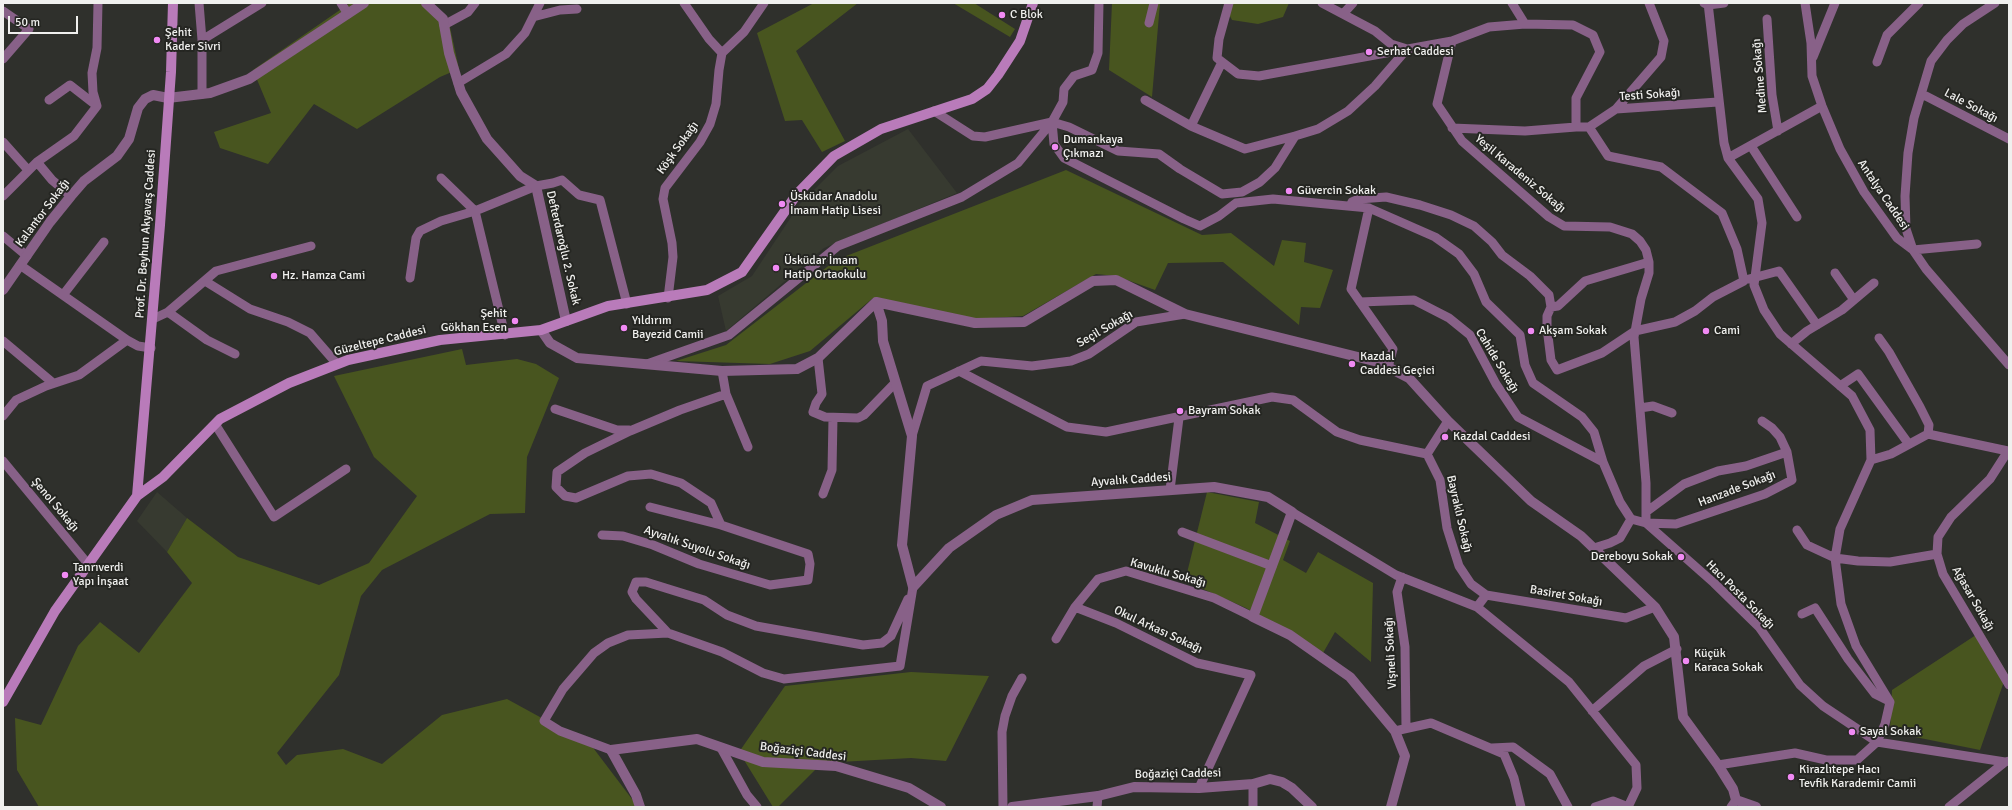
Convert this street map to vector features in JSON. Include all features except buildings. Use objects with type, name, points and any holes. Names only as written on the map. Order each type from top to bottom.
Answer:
[{"type":"main road","name":"Prof. Dr. Beyhun Akyavaş Caddesi","points":[[137,496],[138,467],[151,348],[171,72],[173,3]]},
{"type":"main road","name":"Güzeltepe Caddesi","points":[[137,496],[162,477],[220,419],[289,383],[337,364],[348,360],[440,340],[505,335],[541,330],[608,306],[668,298],[707,290],[742,272],[798,194],[834,156],[881,129],[972,99],[987,89],[1020,41],[1033,3]]},
{"type":"main road","points":[[3,702],[55,611],[137,496]]},
{"type":"street","points":[[97,106],[93,92],[92,73],[97,48],[98,3]]},
{"type":"street","points":[[199,3],[202,40],[202,94]]},
{"type":"street","points":[[202,40],[262,3]]},
{"type":"street","points":[[341,3],[348,14]]},
{"type":"street","points":[[168,98],[210,93],[249,79],[364,3]]},
{"type":"street","name":"Defterdaroğlu 2. Sokak","points":[[426,3],[443,19],[449,53],[461,92],[487,139],[520,176],[536,186],[566,321]]},
{"type":"street","points":[[444,25],[468,12],[475,3]]},
{"type":"street","points":[[458,83],[506,54],[525,33],[540,3]]},
{"type":"street","points":[[684,3],[709,39],[722,53],[744,32],[764,3]]},
{"type":"street","points":[[644,364],[729,336],[838,246],[962,197],[1018,163],[1052,122],[1063,102],[1064,89],[1074,76],[1092,70],[1098,53],[1099,3]]},
{"type":"street","points":[[1149,23],[1154,3]]},
{"type":"street","points":[[1229,3],[1219,39],[1217,58],[1238,74],[1258,76],[1452,41],[1489,27],[1525,24],[1573,25],[1593,35],[1600,52],[1576,98],[1576,127]]},
{"type":"street","points":[[1322,3],[1375,31],[1391,44],[1406,49]]},
{"type":"street","points":[[1343,14],[1353,3]]},
{"type":"street","points":[[1512,3],[1525,24]]},
{"type":"street","points":[[1616,109],[1661,57],[1664,41],[1650,3]]},
{"type":"street","points":[[1718,765],[1795,753],[1826,760],[1857,760],[1877,742],[1885,724],[1890,702],[1856,646],[1841,604],[1835,558],[1840,529],[1871,460],[1870,430],[1852,396],[1780,334],[1764,310],[1754,285],[1762,223],[1758,199],[1728,158],[1724,143],[1707,4],[1724,3]]},
{"type":"street","name":"Antalya Caddesi","points":[[1805,3],[1811,43],[1812,76],[1822,106],[1840,149],[1864,192],[1896,238],[1913,250],[1926,269],[2009,365]]},
{"type":"street","points":[[1812,59],[1836,3]]},
{"type":"street","points":[[1877,62],[1887,35],[1919,3]]},
{"type":"street","points":[[1977,244],[1913,250],[1906,229],[1905,196],[1908,153],[1914,118],[1931,61],[1946,40],[1963,24],[1995,3]]},
{"type":"street","points":[[533,16],[560,10],[577,9]]},
{"type":"street","points":[[3,10],[29,29],[3,59]]},
{"type":"street","name":"Medine Sokağı","points":[[1767,20],[1772,96],[1778,131]]},
{"type":"street","name":"Yeşil Karadeniz Sokağı","points":[[1452,41],[1438,104],[1452,128],[1462,141],[1550,217],[1564,226],[1610,227],[1632,234],[1640,241],[1649,262]]},
{"type":"street","points":[[1145,100],[1191,126],[1245,149],[1318,129],[1348,111],[1375,86],[1406,49]]},
{"type":"street","name":"Köşk Sokağı","points":[[668,298],[673,257],[663,193],[669,182],[700,142],[710,124],[716,104],[722,53]]},
{"type":"street","points":[[1191,126],[1222,62]]},
{"type":"street","points":[[49,100],[70,85],[97,106]]},
{"type":"street","name":"Lale Sokağı","points":[[1922,94],[2009,139]]},
{"type":"street","name":"Kalantor Sokağı","points":[[3,290],[50,222],[71,196],[84,181],[117,156],[129,139],[138,108],[145,99],[153,95],[168,98]]},
{"type":"street","name":"Testi Sokağı","points":[[1589,127],[1616,109],[1718,102]]},
{"type":"street","points":[[3,196],[37,162],[74,136],[97,106]]},
{"type":"street","points":[[1728,158],[1822,106]]},
{"type":"street","points":[[934,111],[973,136],[985,136],[1052,122],[1069,127],[1118,150],[1159,154],[1180,170],[1222,194],[1242,192],[1260,182],[1275,168],[1295,136]]},
{"type":"street","points":[[1052,122],[1054,144],[1064,158],[1200,226],[1220,216],[1236,203],[1273,198],[1370,208],[1435,237],[1459,254],[1474,274],[1486,302],[1520,335],[1525,365],[1533,383],[1582,417],[1594,432],[1603,462],[1620,502],[1631,519],[1646,524],[1646,483],[1635,331],[1648,273],[1649,262],[1585,281],[1558,306],[1551,307]]},
{"type":"street","points":[[1452,128],[1525,131],[1589,127],[1608,156],[1638,161],[1661,167],[1722,213],[1737,249],[1744,281]]},
{"type":"street","points":[[3,142],[28,170]]},
{"type":"street","points":[[1751,146],[1797,216]]},
{"type":"street","points":[[37,162],[52,180],[71,196]]},
{"type":"street","points":[[441,178],[475,211],[505,335]]},
{"type":"street","points":[[410,278],[416,238],[420,231],[441,222],[475,211],[536,186],[562,180],[579,195],[600,200],[627,304]]},
{"type":"street","points":[[1242,192],[1244,202]]},
{"type":"street","points":[[1350,206],[1352,202],[1359,199],[1386,197],[1420,204],[1451,215],[1474,226],[1492,242],[1502,255],[1530,276],[1549,295],[1551,307],[1547,316],[1547,328],[1551,360],[1557,370],[1602,354],[1635,331],[1676,322],[1695,311],[1713,297],[1744,281],[1779,271],[1817,325]]},
{"type":"street","points":[[1370,208],[1351,289],[1393,349],[1388,367]]},
{"type":"street","points":[[3,236],[27,256]]},
{"type":"street","points":[[63,296],[104,242]]},
{"type":"street","points":[[153,319],[168,312],[216,271],[311,246]]},
{"type":"street","points":[[20,266],[127,340],[138,346],[151,348]]},
{"type":"street","points":[[1835,273],[1854,300]]},
{"type":"street","points":[[876,302],[975,323],[1024,322],[1093,281],[1116,280],[1185,314],[1378,362],[1409,378],[1448,421],[1531,501],[1581,536],[1655,607],[1674,637],[1677,649],[1683,717],[1718,765],[1733,789],[1734,803],[1756,807]]},
{"type":"street","points":[[205,281],[250,309],[288,322],[310,333],[337,364]]},
{"type":"street","points":[[1791,344],[1817,325],[1842,310],[1874,283]]},
{"type":"street","name":"Cahide Sokağı","points":[[1360,302],[1414,300],[1449,318],[1470,334],[1496,384],[1518,418],[1603,462]]},
{"type":"street","points":[[541,330],[550,343],[577,358],[722,371],[797,369],[818,358],[876,302]]},
{"type":"street","points":[[640,807],[636,795],[611,750],[560,731],[544,721],[563,689],[594,653],[608,643],[628,635],[668,633],[722,652],[762,673],[784,679],[900,666],[913,587],[902,545],[912,436],[883,341],[882,321],[876,302]]},
{"type":"street","points":[[168,312],[207,340],[235,354]]},
{"type":"street","name":"Seçil Sokağı","points":[[912,436],[927,386],[981,361],[1032,366],[1071,361],[1089,354],[1136,322],[1185,314]]},
{"type":"street","points":[[1871,460],[1891,454],[1908,443],[1928,434],[1929,425],[1880,338]]},
{"type":"street","points":[[3,416],[16,400],[79,375],[127,340]]},
{"type":"street","points":[[3,341],[54,384]]},
{"type":"street","points":[[818,358],[822,394],[813,412],[825,417],[858,418],[864,415],[895,383]]},
{"type":"street","points":[[722,371],[726,394],[748,447]]},
{"type":"street","points":[[959,371],[1066,427],[1106,432],[1179,418],[1272,397],[1293,400],[1337,432],[1360,440],[1427,454],[1448,421]]},
{"type":"street","points":[[1840,386],[1858,374],[1908,443]]},
{"type":"street","points":[[721,525],[711,503],[681,483],[651,474],[628,476],[576,498],[565,496],[556,487],[557,472],[585,453],[630,431],[680,410],[726,394]]},
{"type":"street","points":[[1640,408],[1653,406],[1672,414]]},
{"type":"street","points":[[555,409],[617,430],[630,431]]},
{"type":"street","points":[[823,494],[832,470],[833,418]]},
{"type":"street","points":[[1170,490],[1179,418]]},
{"type":"street","name":"Hanzade Sokağı","points":[[1646,524],[1676,524],[1765,494],[1792,480],[1787,452],[1780,437],[1762,421]]},
{"type":"street","points":[[215,424],[274,517],[346,469]]},
{"type":"street","name":"Ağasar Sokağı","points":[[1928,434],[2009,451],[1990,479],[1951,517],[1938,537],[1938,554],[1942,574],[2009,684]]},
{"type":"street","points":[[1646,512],[1684,484],[1718,470],[1746,466],[1787,452]]},
{"type":"street","name":"Bayraklı Sokağı","points":[[1427,454],[1440,480],[1447,528],[1459,566],[1471,584],[1486,595]]},
{"type":"street","name":"Şenol Sokağı","points":[[3,461],[88,564]]},
{"type":"street","name":"Ayvalık Caddesi","points":[[913,587],[949,548],[996,515],[1032,500],[1214,487],[1268,497],[1292,512]]},
{"type":"street","name":"Ayvalık Suyolu Sokağı","points":[[602,535],[623,536],[653,544],[699,564],[770,586],[808,580],[810,564],[808,554],[721,525],[650,507]]},
{"type":"street","points":[[1390,807],[1405,756],[1395,731],[1350,677],[1290,635],[1253,618],[1292,512],[1402,577],[1477,607],[1569,682],[1636,765],[1637,788],[1628,807],[1613,801],[1596,807]]},
{"type":"street","points":[[1594,548],[1620,538],[1631,519]]},
{"type":"street","name":"Hacı Posta Sokağı","points":[[1646,524],[1714,583],[1759,627],[1800,685],[1824,706],[1877,742],[2007,761]]},
{"type":"street","points":[[1797,530],[1807,545],[1835,558],[1858,561],[1890,562],[1938,554]]},
{"type":"street","points":[[1182,532],[1272,566]]},
{"type":"street","name":"Kavuklu Sokağı","points":[[1056,639],[1074,607],[1098,579],[1126,571],[1214,598],[1253,618]]},
{"type":"street","name":"Vişneli Sokağı","points":[[1402,577],[1397,592],[1405,647],[1406,728]]},
{"type":"street","points":[[668,633],[636,599],[632,592],[636,582],[646,582],[704,600],[727,615],[756,626],[863,645],[882,643],[891,636],[913,587]]},
{"type":"street","points":[[1477,607],[1486,595]]},
{"type":"street","name":"Basiret Sokağı","points":[[1486,595],[1626,618],[1655,607]]},
{"type":"street","name":"Okul Arkası Sokağı","points":[[1074,607],[1116,623],[1197,662],[1251,675],[1199,788]]},
{"type":"street","points":[[1802,614],[1815,608],[1848,659],[1875,694],[1890,702]]},
{"type":"street","points":[[1592,711],[1644,666],[1677,649]]},
{"type":"street","points":[[1003,807],[1002,732],[1005,716],[1012,696],[1022,678]]},
{"type":"street","points":[[1395,731],[1431,723],[1504,754],[1514,778],[1521,807]]},
{"type":"street","name":"Boğaziçi Caddesi","points":[[611,750],[697,739],[763,762],[836,766],[909,788],[942,807]]},
{"type":"street","points":[[1489,748],[1513,747],[1550,774],[1568,807]]},
{"type":"street","points":[[722,748],[747,795],[757,807]]},
{"type":"street","points":[[1949,807],[2007,761]]},
{"type":"street","name":"Boğaziçi Caddesi","points":[[1012,807],[1098,796],[1134,787],[1199,788],[1253,784],[1270,780],[1282,782],[1292,788],[1312,807]]},
{"type":"street","points":[[1253,784],[1253,807]]},
{"type":"street","points":[[1097,807],[1098,796]]},
{"type":"shaded area","points":[[908,129],[957,193],[824,248],[726,331],[718,296],[752,276],[799,205],[838,166]]},
{"type":"shaded area","points":[[157,492],[187,518],[167,552],[137,521]]},
{"type":"green space","points":[[350,3],[431,3],[448,18],[459,69],[440,77],[357,129],[314,104],[268,164],[220,148],[214,132],[271,113],[253,70]]},
{"type":"green space","points":[[814,3],[858,3],[796,51],[845,141],[822,152],[802,120],[785,121],[757,33]]},
{"type":"green space","points":[[953,3],[974,3],[1015,29],[1010,37]]},
{"type":"green space","points":[[1112,3],[1160,3],[1152,97],[1109,70]]},
{"type":"green space","points":[[1223,3],[1289,3],[1283,17],[1258,24],[1232,20]]},
{"type":"green space","points":[[1066,170],[1202,235],[1231,233],[1274,266],[1282,240],[1306,243],[1304,262],[1333,270],[1320,308],[1301,307],[1299,325],[1223,262],[1168,263],[1155,290],[1116,276],[1096,274],[1023,316],[976,319],[873,298],[810,351],[770,364],[676,361],[726,345],[836,260]]},
{"type":"green space","points":[[462,349],[466,365],[517,359],[536,364],[559,378],[527,457],[525,513],[490,514],[382,570],[361,596],[339,675],[277,753],[286,765],[297,755],[343,749],[382,764],[442,715],[507,699],[591,745],[638,807],[39,807],[17,770],[15,718],[41,725],[78,646],[100,622],[139,653],[192,583],[167,552],[187,518],[238,557],[319,585],[369,563],[417,496],[374,457],[334,376]]},
{"type":"green space","points":[[1207,492],[1259,502],[1255,523],[1290,541],[1283,560],[1306,573],[1318,552],[1373,583],[1371,662],[1335,632],[1323,653],[1246,608],[1185,581]]},
{"type":"green space","points":[[1982,631],[2007,673],[1980,750],[1890,732],[1892,690]]},
{"type":"green space","points":[[911,672],[989,676],[946,761],[911,758],[822,763],[778,807],[773,807],[739,752],[785,686]]},
{"type":"place","name":"C Blok","points":[[1002,15]]},
{"type":"place","name":"Şehit Kader Sivri","points":[[157,40]]},
{"type":"place","name":"Serhat Caddesi","points":[[1369,52]]},
{"type":"place","name":"Dumankaya Çıkmazı","points":[[1055,147]]},
{"type":"place","name":"Güvercin Sokak","points":[[1289,191]]},
{"type":"place","name":"Üsküdar Anadolu İmam Hatip Lisesi","points":[[782,204]]},
{"type":"place","name":"Üsküdar İmam Hatip Ortaokulu","points":[[776,268]]},
{"type":"place","name":"Hz. Hamza Cami","points":[[274,276]]},
{"type":"place","name":"Şehit Gökhan Esen","points":[[515,321]]},
{"type":"place","name":"Yıldırım Bayezid Camii","points":[[624,328]]},
{"type":"place","name":"Akşam Sokak","points":[[1531,331]]},
{"type":"place","name":"Cami","points":[[1706,331]]},
{"type":"place","name":"Kazdal Caddesi Geçici","points":[[1352,364]]},
{"type":"place","name":"Bayram Sokak","points":[[1180,411]]},
{"type":"place","name":"Kazdal Caddesi","points":[[1445,437]]},
{"type":"place","name":"Dereboyu Sokak","points":[[1681,557]]},
{"type":"place","name":"Tanrıverdi Yapı İnşaat","points":[[65,575]]},
{"type":"place","name":"Küçük Karaca Sokak","points":[[1686,661]]},
{"type":"place","name":"Sayal Sokak","points":[[1852,732]]},
{"type":"place","name":"Kirazlıtepe Hacı Tevfik Karademir Camii","points":[[1791,777]]}]
